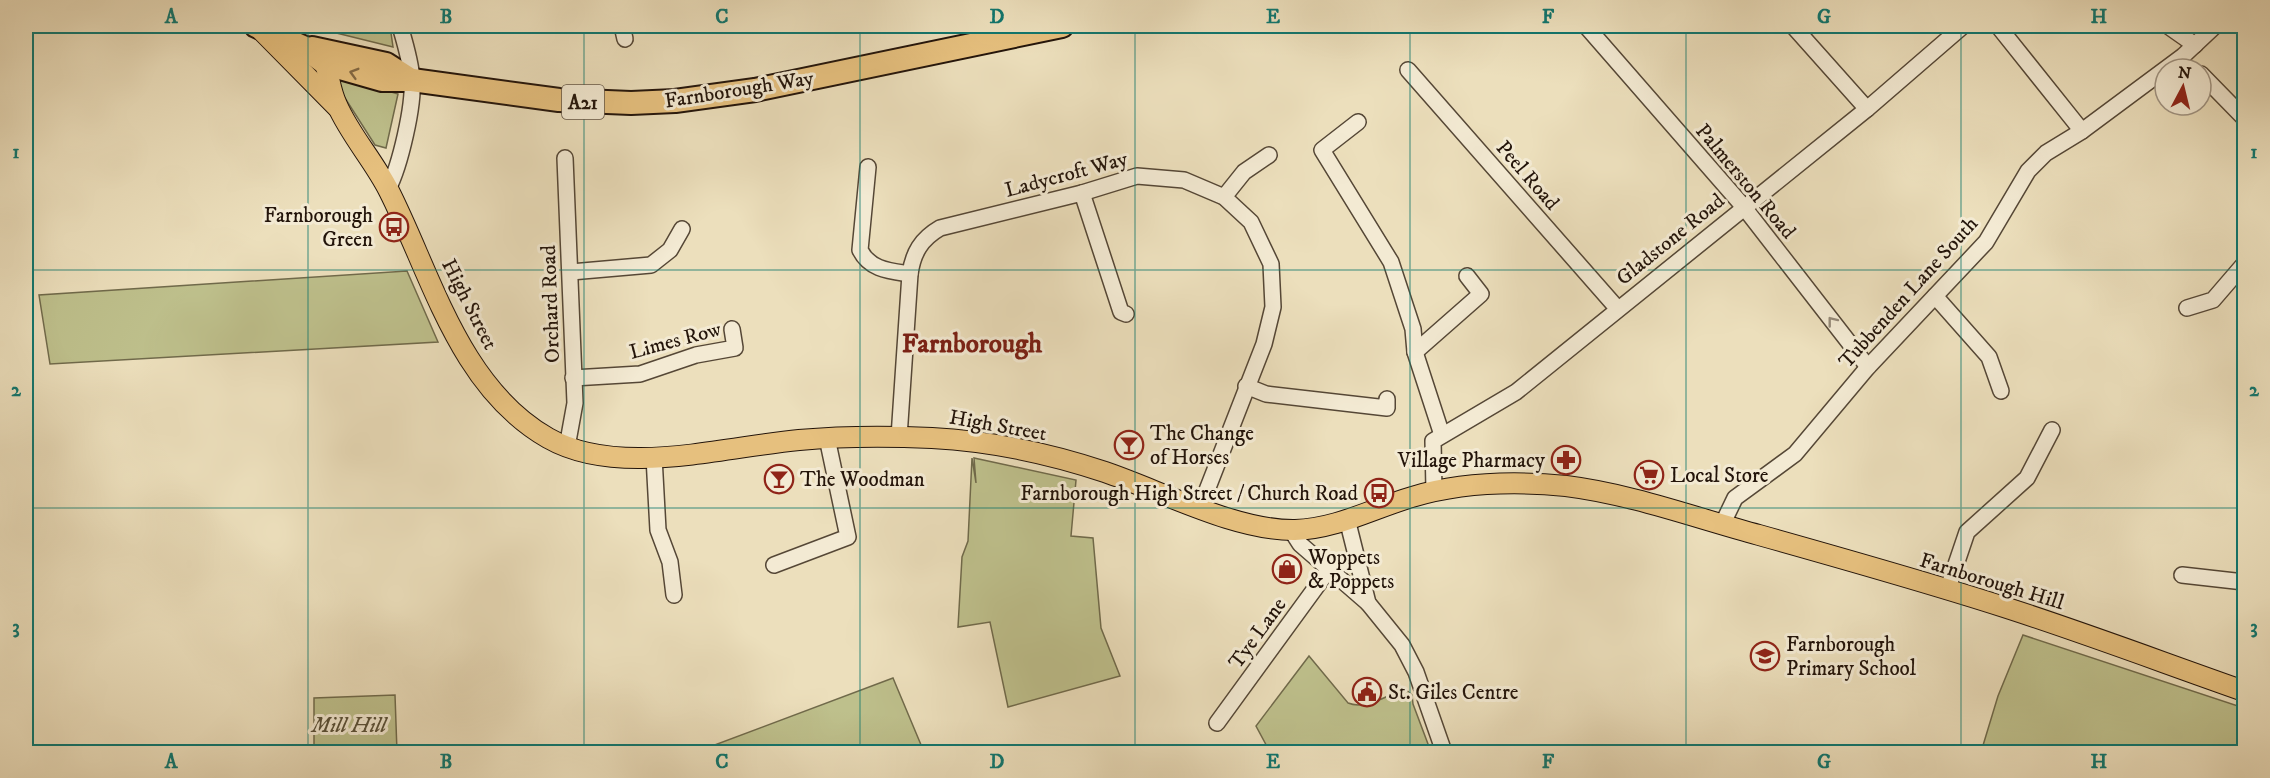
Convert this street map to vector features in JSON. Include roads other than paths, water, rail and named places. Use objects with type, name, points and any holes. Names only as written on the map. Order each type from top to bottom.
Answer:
[{"type":"highway","name":"A21","points":[[257,26],[381,80],[412,80]]},
{"type":"highway","name":"Farnborough Way","points":[[412,80],[584,102],[675,101],[755,90],[1062,26]]},
{"type":"main road","name":"High Street","points":[[257,26],[337,106]]},
{"type":"main road","name":"High Street","points":[[315,53],[337,106],[388,189],[457,338],[470,359],[521,419],[542,435],[567,447],[599,454],[654,457],[826,438],[899,437],[960,441],[1102,471],[1200,508],[1258,525],[1292,530],[1316,528],[1434,491],[1501,483],[1574,487],[1722,525]]},
{"type":"main road","name":"Farnborough Hill","points":[[1722,525],[2003,607],[2244,691]]},
{"type":"street","points":[[388,189],[396,174],[412,80],[400,26]]},
{"type":"street","name":"Palmerston Road","points":[[1586,26],[1743,206],[1868,367]]},
{"type":"street","points":[[1793,26],[1867,109]]},
{"type":"street","name":"Gladstone Road","points":[[1442,435],[1516,392],[1743,206],[1867,109],[1963,26]]},
{"type":"street","points":[[1998,26],[2082,131]]},
{"type":"street","points":[[2168,26],[2195,45]]},
{"type":"street","name":"Tubbenden Lane South","points":[[1722,525],[1734,498],[1795,454],[1868,367],[1986,242],[2028,171],[2046,153],[2082,131],[2182,56],[2215,26]]},
{"type":"street","name":"Peel Road","points":[[1408,70],[1617,308]]},
{"type":"street","points":[[2213,86],[2244,118]]},
{"type":"street","points":[[1358,122],[1322,150],[1356,209],[1392,262],[1413,329],[1415,352],[1442,435],[1433,441],[1431,447],[1434,491]]},
{"type":"street","points":[[1224,197],[1244,172],[1269,155]]},
{"type":"street","name":"Orchard Road","points":[[565,158],[571,272],[573,378],[573,422],[567,447]]},
{"type":"street","points":[[868,167],[861,249],[865,259],[872,265],[888,271],[910,274]]},
{"type":"street","name":"Ladycroft Way","points":[[899,437],[913,258],[918,248],[940,228],[1082,193],[1137,176],[1184,180],[1224,197],[1251,222],[1271,264],[1273,306],[1264,344],[1200,508]]},
{"type":"street","points":[[1082,193],[1121,312],[1126,314]]},
{"type":"street","points":[[571,272],[651,265],[670,250],[682,229]]},
{"type":"street","points":[[2187,308],[2213,300],[2244,264]]},
{"type":"street","points":[[1415,352],[1481,294],[1467,276]]},
{"type":"street","points":[[1935,296],[1989,357],[2001,391]]},
{"type":"street","name":"Limes Row","points":[[573,378],[640,374],[696,355],[735,348],[732,329]]},
{"type":"street","points":[[1246,386],[1266,394],[1387,408],[1387,399]]},
{"type":"street","points":[[1947,591],[1967,532],[2027,478],[2052,430]]},
{"type":"street","points":[[774,565],[848,537],[826,438]]},
{"type":"street","points":[[654,457],[658,530],[670,562],[674,595]]},
{"type":"street","points":[[1347,519],[1368,603]]},
{"type":"street","points":[[1292,530],[1295,539],[1368,603],[1402,645],[1416,672],[1444,753]]},
{"type":"street","points":[[1330,568],[1357,559]]},
{"type":"street","name":"Tye Lane","points":[[1217,723],[1330,568]]},
{"type":"street","points":[[2182,575],[2244,582]]},
{"type":"place","name":"Farnborough Green","points":[[394,227]]},
{"type":"place","name":"The Change of Horses","points":[[1129,445]]},
{"type":"place","name":"Village Pharmacy","points":[[1566,460]]},
{"type":"place","name":"Local Store","points":[[1649,475]]},
{"type":"place","name":"The Woodman","points":[[779,479]]},
{"type":"place","name":"Farnborough High Street / Church Road","points":[[1379,493]]},
{"type":"place","name":"Woppets & Poppets","points":[[1287,569]]},
{"type":"place","name":"Farnborough Primary School","points":[[1765,656]]},
{"type":"place","name":"St. Giles Centre","points":[[1367,692]]},
{"type":"district","name":"Farnborough","points":[[972,343]]},
{"type":"park label","name":"Mill Hill","points":[[349,725]]}]
